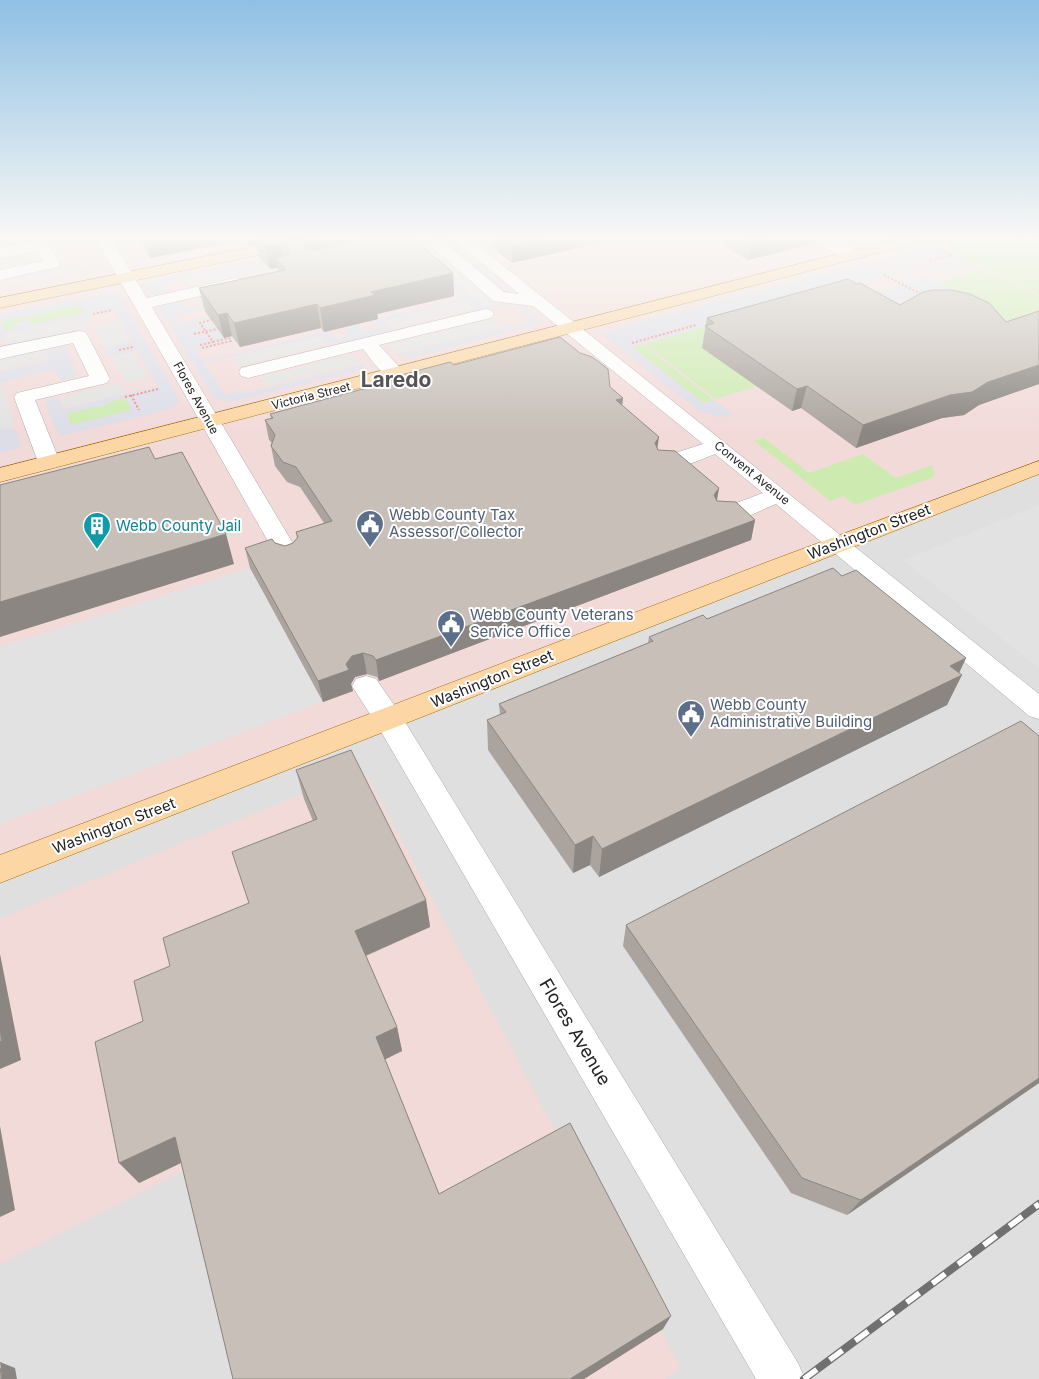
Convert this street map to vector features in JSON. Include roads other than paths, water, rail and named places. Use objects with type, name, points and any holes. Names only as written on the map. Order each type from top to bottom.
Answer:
[{"type":"main road","name":"Victoria Street","points":[[0,475],[665,304]]},
{"type":"main road","name":"Washington Street","points":[[0,869],[389,720],[838,543],[1039,467]]},
{"type":"street","name":"Flores Avenue","points":[[142,304],[289,556]]},
{"type":"street","name":"Convent Avenue","points":[[542,304],[838,543],[1039,709]]},
{"type":"street","points":[[248,372],[485,314]]},
{"type":"street","points":[[0,353],[79,336],[100,379],[33,387],[24,397],[48,462]]},
{"type":"street","points":[[367,343],[395,374]]},
{"type":"street","points":[[665,464],[718,446]]},
{"type":"street","points":[[723,516],[779,495]]},
{"type":"street","name":"Flores Avenue","points":[[366,686],[389,720],[782,1379]]},
{"type":"railway","points":[[804,1379],[1039,1204]]},
{"type":"place","name":"Webb County Tax Assessor/Collector","points":[[370,548]]},
{"type":"place","name":"Webb County Jail","points":[[97,550]]},
{"type":"place","name":"Webb County Veterans Service Office","points":[[451,648]]},
{"type":"place","name":"Webb County Administrative Building","points":[[691,738]]},
{"type":"district","name":"Laredo","points":[[396,380]]}]
